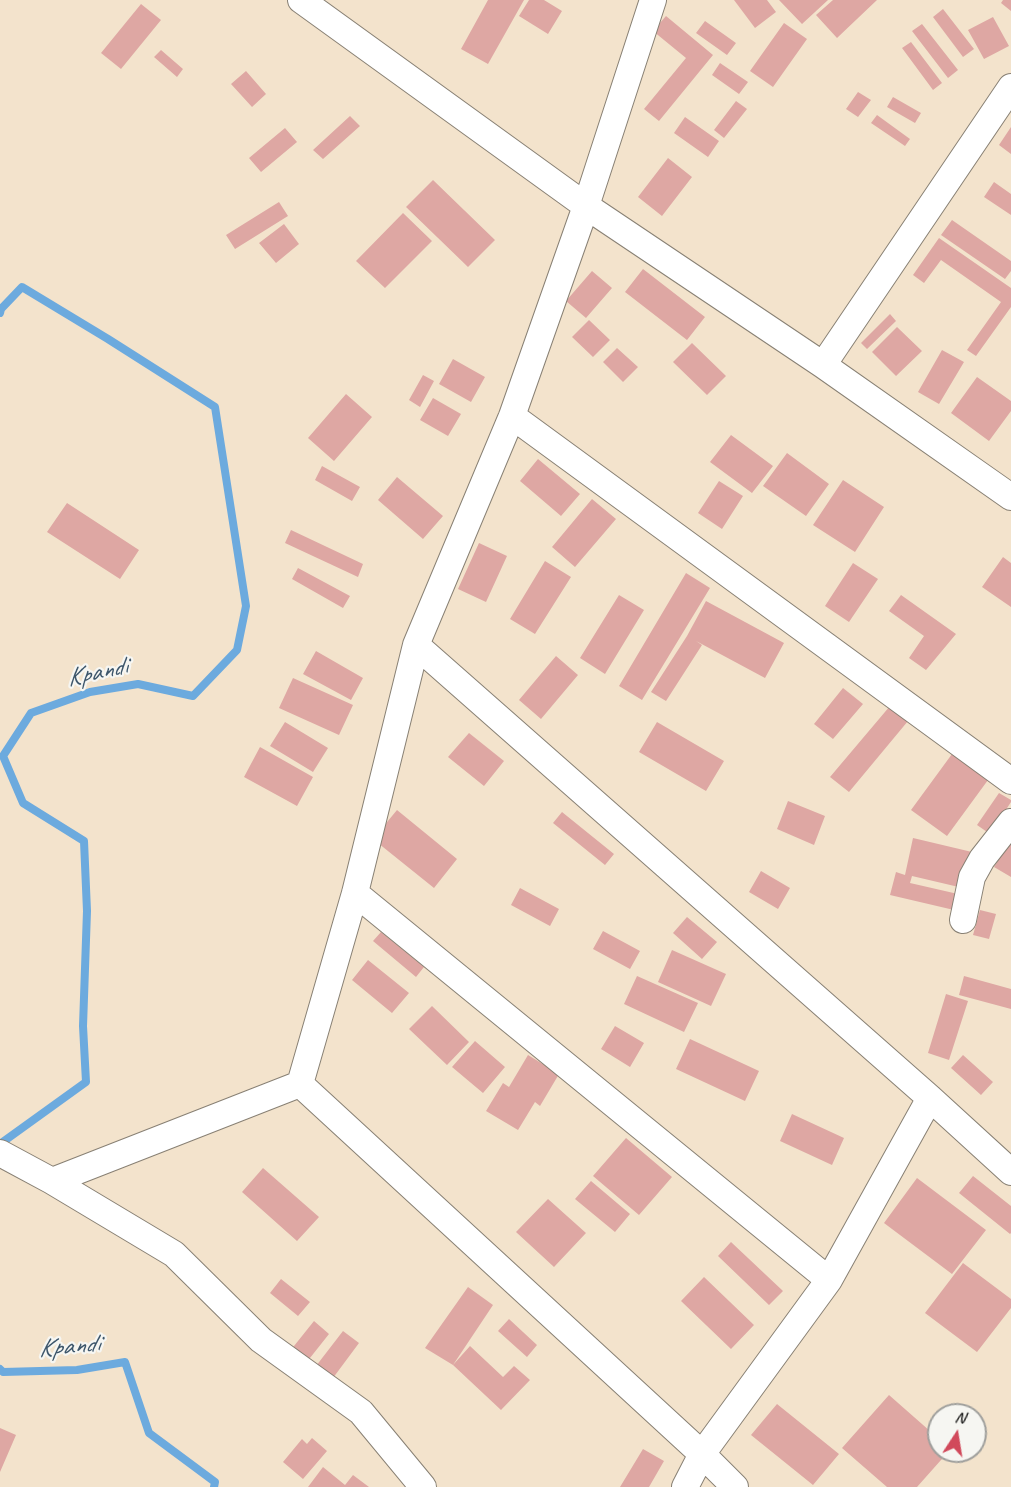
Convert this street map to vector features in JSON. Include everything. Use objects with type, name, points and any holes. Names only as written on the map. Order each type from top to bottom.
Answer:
[{"type":"street","points":[[301,0],[586,206],[823,365],[1011,497]]},
{"type":"street","points":[[300,1084],[355,893],[416,645],[512,416],[586,206],[653,0]]},
{"type":"street","points":[[823,365],[1011,87]]},
{"type":"street","points":[[512,416],[1011,781]]},
{"type":"street","points":[[416,645],[1011,1172]]},
{"type":"street","points":[[963,920],[972,877],[982,859],[1011,822]]},
{"type":"street","points":[[355,893],[829,1280]]},
{"type":"street","points":[[52,1181],[300,1084]]},
{"type":"street","points":[[300,1084],[735,1487]]},
{"type":"street","points":[[685,1487],[702,1454],[829,1280],[930,1098]]},
{"type":"street","points":[[0,1154],[52,1181],[174,1254],[261,1340],[361,1412],[423,1487]]},
{"type":"building","points":[[488,0],[524,0],[488,64],[461,49]]},
{"type":"building","points":[[529,0],[544,0],[562,11],[548,34],[519,16]]},
{"type":"building","points":[[734,0],[767,0],[776,12],[755,28]]},
{"type":"building","points":[[779,0],[828,0],[802,24]]},
{"type":"building","points":[[833,0],[877,0],[837,38],[816,15]]},
{"type":"building","points":[[1003,0],[1011,0],[1011,11],[1001,3]]},
{"type":"building","points":[[141,4],[161,20],[121,69],[101,53]]},
{"type":"building","points":[[943,9],[974,49],[963,57],[933,17]]},
{"type":"building","points":[[666,16],[713,55],[659,121],[644,109],[686,58],[653,31]]},
{"type":"building","points":[[993,17],[1009,46],[984,59],[968,30]]},
{"type":"building","points":[[705,21],[736,43],[727,55],[696,33]]},
{"type":"building","points":[[784,23],[807,39],[773,87],[750,71]]},
{"type":"building","points":[[922,24],[958,70],[948,78],[912,31]]},
{"type":"building","points":[[911,42],[942,83],[933,90],[902,48]]},
{"type":"building","points":[[161,50],[183,69],[177,77],[154,57]]},
{"type":"building","points":[[720,63],[748,82],[739,94],[712,75]]},
{"type":"building","points":[[246,71],[266,94],[252,107],[231,84]]},
{"type":"building","points":[[858,92],[871,100],[858,117],[846,109]]},
{"type":"building","points":[[893,97],[921,113],[915,123],[887,107]]},
{"type":"building","points":[[736,101],[747,109],[724,138],[714,130]]},
{"type":"building","points":[[877,115],[910,139],[905,146],[871,123]]},
{"type":"building","points":[[350,116],[360,126],[323,159],[313,150]]},
{"type":"building","points":[[685,117],[719,141],[708,157],[674,133]]},
{"type":"building","points":[[1011,127],[1011,154],[999,145]]},
{"type":"building","points":[[285,128],[297,142],[261,172],[249,158]]},
{"type":"building","points":[[668,158],[692,177],[662,216],[638,197]]},
{"type":"building","points":[[433,180],[495,240],[468,267],[406,207]]},
{"type":"building","points":[[994,182],[1011,194],[1011,215],[984,197]]},
{"type":"building","points":[[279,202],[288,216],[235,249],[226,235]]},
{"type":"building","points":[[403,213],[432,241],[385,288],[356,261]]},
{"type":"building","points":[[952,220],[1011,261],[1011,271],[1005,279],[941,235]]},
{"type":"building","points":[[284,224],[299,244],[276,263],[259,243]]},
{"type":"building","points":[[939,238],[1011,288],[1011,307],[976,356],[967,350],[1001,302],[941,260],[924,283],[913,275]]},
{"type":"building","points":[[643,269],[705,317],[687,340],[625,292]]},
{"type":"building","points":[[592,271],[612,288],[586,318],[566,301]]},
{"type":"building","points":[[890,314],[896,321],[867,349],[861,343]]},
{"type":"building","points":[[589,320],[610,340],[593,357],[572,337]]},
{"type":"building","points":[[897,327],[922,351],[896,376],[872,352]]},
{"type":"building","points":[[692,343],[726,376],[707,395],[673,362]]},
{"type":"building","points":[[617,348],[638,367],[623,382],[603,362]]},
{"type":"building","points":[[942,350],[964,362],[939,404],[918,392]]},
{"type":"building","points":[[453,359],[485,377],[471,402],[439,384]]},
{"type":"building","points":[[423,375],[434,381],[420,407],[409,400]]},
{"type":"building","points":[[977,377],[1011,401],[1011,411],[989,441],[951,413]]},
{"type":"building","points":[[346,394],[372,417],[334,461],[308,438]]},
{"type":"building","points":[[433,398],[461,414],[448,436],[420,420]]},
{"type":"building","points":[[731,435],[773,466],[752,493],[710,462]]},
{"type":"building","points":[[787,453],[829,484],[806,516],[763,486]]},
{"type":"building","points":[[538,459],[580,494],[561,516],[520,481]]},
{"type":"building","points":[[322,466],[360,487],[352,501],[315,480]]},
{"type":"building","points":[[397,477],[443,516],[423,539],[378,500]]},
{"type":"building","points":[[843,480],[884,507],[855,552],[813,525]]},
{"type":"building","points":[[719,481],[743,496],[722,529],[698,513]]},
{"type":"building","points":[[592,499],[616,519],[575,567],[552,547]]},
{"type":"building","points":[[67,503],[139,550],[120,579],[47,532]]},
{"type":"building","points":[[291,530],[363,564],[358,577],[285,543]]},
{"type":"building","points":[[479,543],[507,556],[486,602],[458,589]]},
{"type":"building","points":[[1003,557],[1011,563],[1011,607],[982,587]]},
{"type":"building","points":[[545,561],[571,577],[535,634],[510,619]]},
{"type":"building","points":[[853,563],[878,579],[849,622],[825,606]]},
{"type":"building","points":[[298,568],[350,596],[343,608],[292,579]]},
{"type":"building","points":[[686,573],[710,588],[642,700],[619,686]]},
{"type":"building","points":[[619,595],[644,610],[605,674],[580,658]]},
{"type":"building","points":[[901,595],[956,634],[926,670],[909,658],[924,636],[889,611]]},
{"type":"building","points":[[706,601],[784,643],[765,678],[696,641],[702,645],[666,701],[651,692],[687,636]]},
{"type":"building","points":[[316,651],[363,678],[351,700],[303,674]]},
{"type":"building","points":[[556,656],[578,675],[541,719],[519,700]]},
{"type":"building","points":[[293,678],[353,705],[339,735],[279,708]]},
{"type":"building","points":[[843,688],[863,704],[833,739],[814,724]]},
{"type":"building","points":[[890,706],[908,721],[849,792],[830,777]]},
{"type":"building","points":[[285,722],[328,748],[313,772],[270,746]]},
{"type":"building","points":[[657,722],[724,761],[706,791],[639,752]]},
{"type":"building","points":[[469,733],[504,761],[484,786],[448,757]]},
{"type":"building","points":[[260,747],[313,777],[297,806],[244,777]]},
{"type":"building","points":[[952,754],[988,780],[947,836],[911,810]]},
{"type":"building","points":[[999,793],[1011,802],[990,834],[977,825]]},
{"type":"building","points":[[788,801],[825,816],[814,845],[777,829]]},
{"type":"building","points":[[397,810],[457,859],[434,888],[373,839]]},
{"type":"building","points":[[562,812],[614,854],[605,865],[553,823]]},
{"type":"building","points":[[913,838],[972,852],[963,888],[912,876],[910,883],[958,894],[954,910],[890,895],[896,872],[905,875]]},
{"type":"building","points":[[1011,840],[1011,877],[994,867]]},
{"type":"building","points":[[761,871],[790,888],[778,909],[749,892]]},
{"type":"building","points":[[520,888],[559,909],[550,926],[511,905]]},
{"type":"building","points":[[980,910],[996,914],[989,939],[973,935]]},
{"type":"building","points":[[687,917],[717,942],[702,959],[673,933]]},
{"type":"building","points":[[603,931],[640,951],[630,969],[593,949]]},
{"type":"building","points":[[381,932],[424,967],[416,977],[373,941]]},
{"type":"building","points":[[672,950],[726,974],[711,1006],[658,982]]},
{"type":"building","points":[[368,960],[409,993],[392,1013],[352,980]]},
{"type":"building","points":[[637,976],[698,1003],[684,1032],[624,1004]]},
{"type":"building","points":[[964,976],[1011,989],[1011,1009],[959,995]]},
{"type":"building","points":[[946,994],[968,1001],[949,1060],[928,1053]]},
{"type":"building","points":[[432,1006],[469,1042],[447,1065],[409,1029]]},
{"type":"building","points":[[615,1026],[644,1043],[630,1067],[601,1049]]},
{"type":"building","points":[[690,1039],[759,1071],[745,1101],[676,1069]]},
{"type":"building","points":[[475,1041],[505,1067],[483,1093],[452,1067]]},
{"type":"building","points":[[528,1055],[559,1074],[540,1106],[535,1102],[518,1130],[486,1111],[503,1083],[509,1087]]},
{"type":"building","points":[[963,1055],[993,1082],[981,1095],[951,1068]]},
{"type":"building","points":[[792,1114],[844,1138],[832,1165],[780,1141]]},
{"type":"building","points":[[626,1138],[672,1177],[639,1215],[593,1176]]},
{"type":"building","points":[[263,1168],[319,1217],[297,1241],[242,1192]]},
{"type":"building","points":[[973,1176],[1011,1206],[1010,1234],[959,1193]]},
{"type":"building","points":[[917,1178],[986,1230],[952,1274],[884,1223]]},
{"type":"building","points":[[591,1181],[630,1214],[615,1232],[575,1199]]},
{"type":"building","points":[[548,1199],[586,1233],[554,1267],[516,1232]]},
{"type":"building","points":[[731,1242],[783,1291],[769,1305],[718,1256]]},
{"type":"building","points":[[963,1263],[1011,1299],[1011,1308],[977,1352],[925,1313]]},
{"type":"building","points":[[704,1277],[754,1325],[731,1349],[681,1301]]},
{"type":"building","points":[[281,1279],[310,1302],[298,1316],[270,1293]]},
{"type":"building","points":[[468,1287],[493,1305],[453,1365],[425,1348]]},
{"type":"building","points":[[509,1319],[537,1345],[527,1357],[498,1331]]},
{"type":"building","points":[[314,1321],[329,1334],[306,1363],[290,1351]]},
{"type":"building","points":[[343,1331],[359,1343],[333,1378],[316,1366]]},
{"type":"building","points":[[470,1346],[503,1377],[514,1366],[530,1380],[501,1410],[453,1365]]},
{"type":"building","points":[[889,1395],[927,1428],[927,1463],[938,1463],[917,1487],[887,1487],[842,1448]]},
{"type":"building","points":[[777,1404],[839,1454],[813,1485],[751,1435]]},
{"type":"building","points":[[0,1428],[16,1435],[0,1472]]},
{"type":"building","points":[[312,1438],[327,1451],[303,1479],[283,1462],[302,1439],[307,1444]]},
{"type":"building","points":[[643,1449],[664,1461],[649,1487],[620,1487]]},
{"type":"building","points":[[323,1467],[345,1485],[353,1475],[369,1487],[308,1487]]},
{"type":"waterway","name":"Kpandi","points":[[0,313],[1,309],[22,287],[215,407],[246,606],[237,650],[193,696],[138,684],[90,692],[31,713],[3,756],[23,803],[84,841],[87,911],[83,1026],[86,1082],[0,1144]]},
{"type":"waterway","name":"Kpandi","points":[[0,1369],[3,1372],[77,1370],[125,1362],[149,1433],[215,1482],[214,1487]]}]
